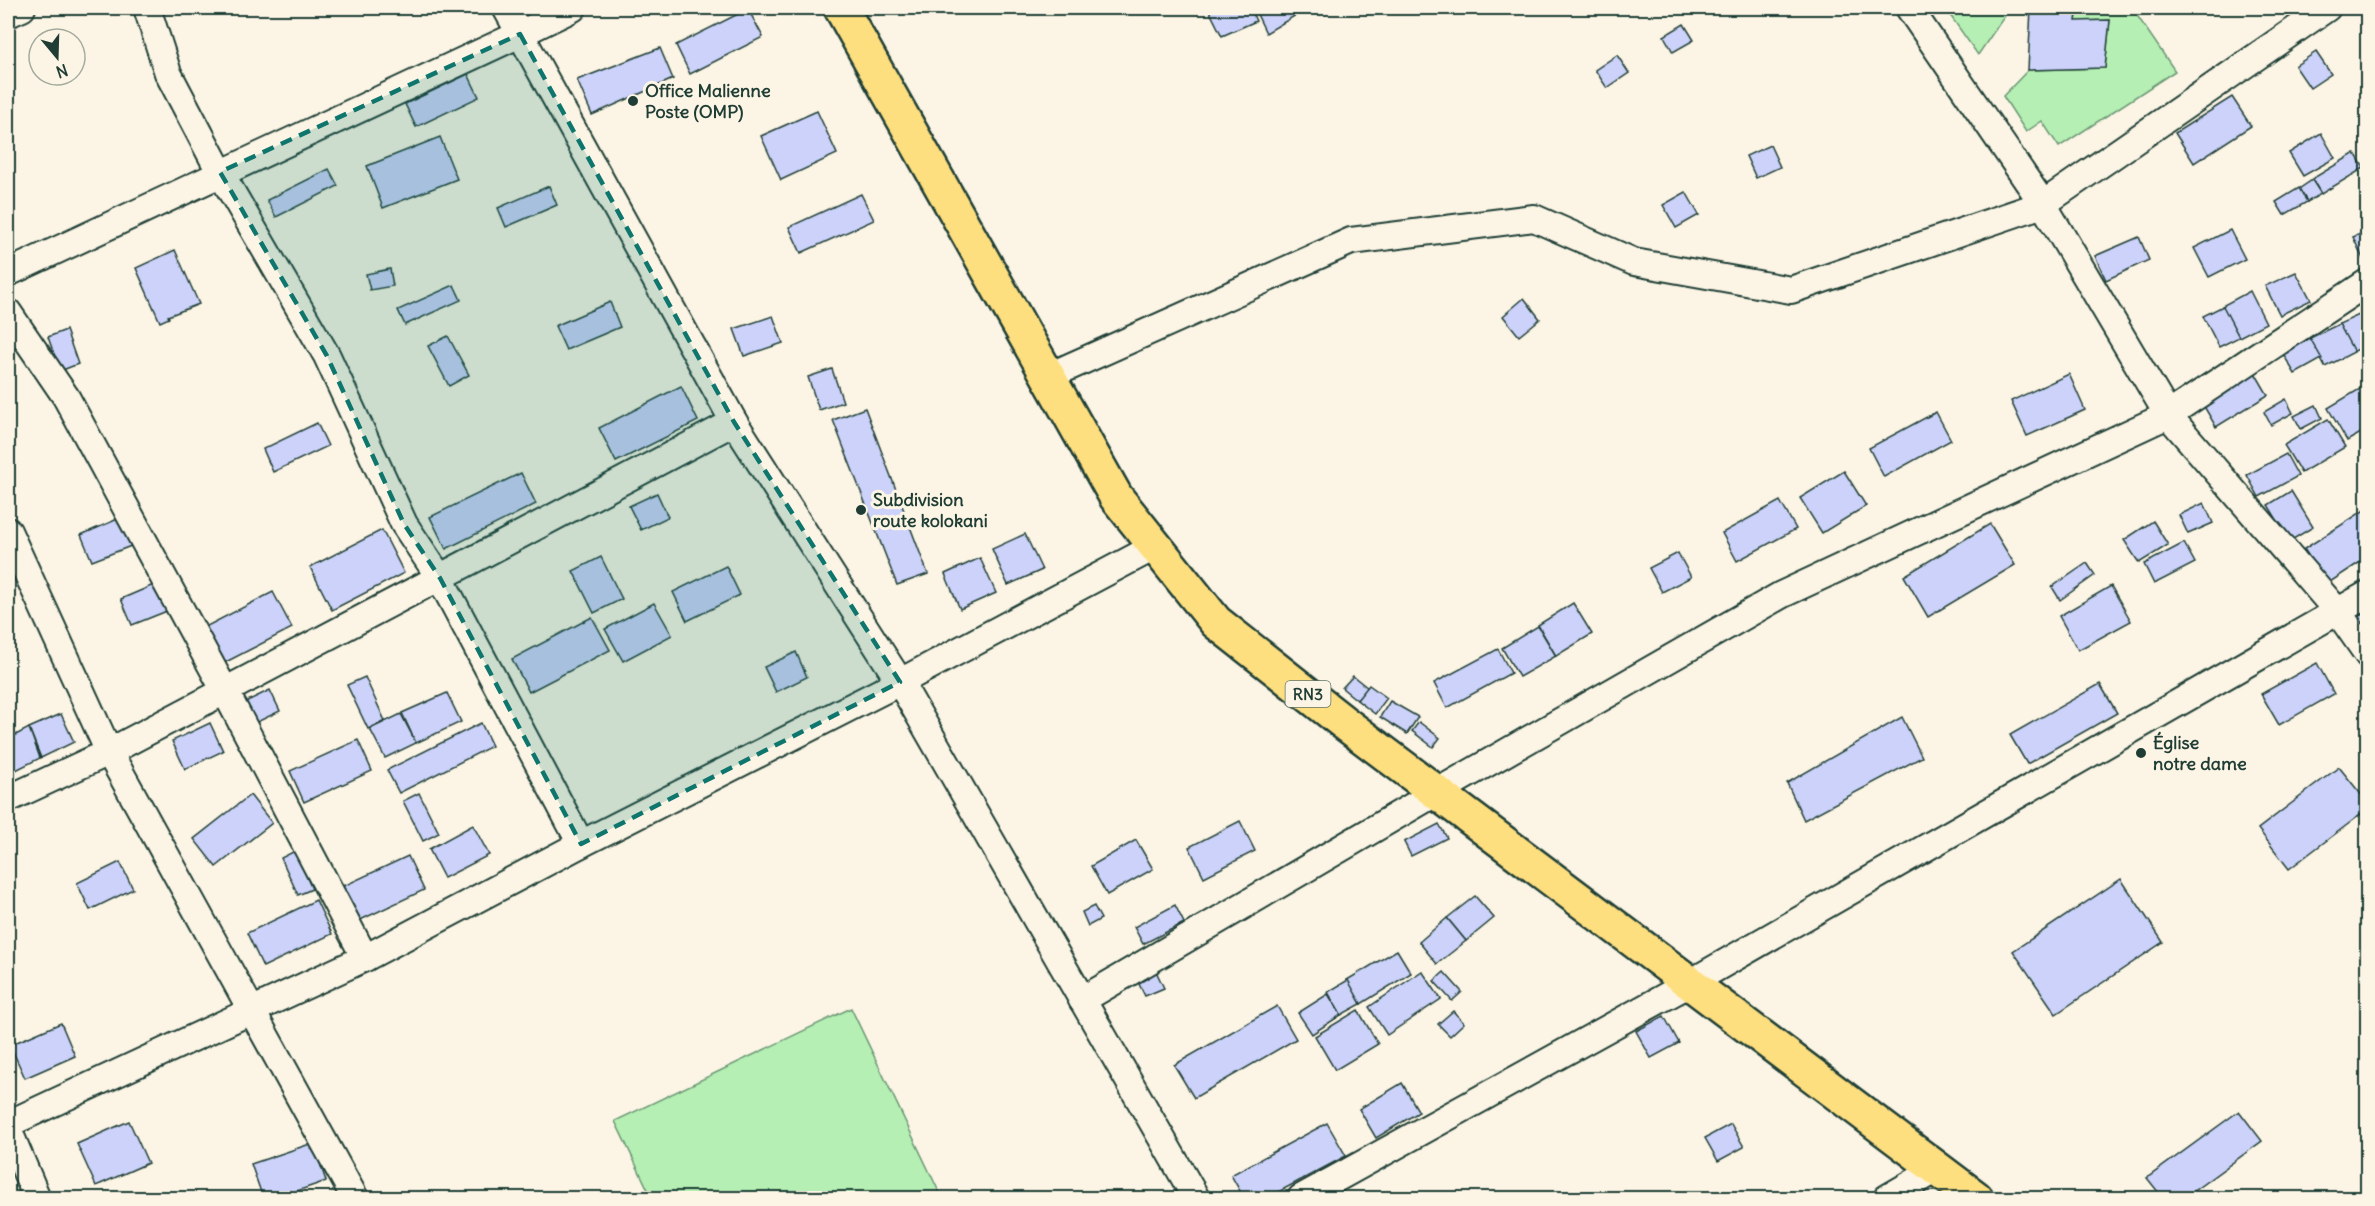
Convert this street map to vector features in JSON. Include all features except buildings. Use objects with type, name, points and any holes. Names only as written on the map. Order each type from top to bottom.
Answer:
[{"type":"highway","name":"RN3","points":[[841,8],[1116,496],[1216,622],[1437,792],[1976,1198]]},
{"type":"street","points":[[8,14],[22,8]]},
{"type":"street","points":[[147,8],[168,73],[220,172],[327,356],[404,524],[440,578],[581,844]]},
{"type":"street","points":[[506,8],[734,422],[900,682],[1196,1198]]},
{"type":"street","points":[[8,273],[573,8]]},
{"type":"street","points":[[1909,8],[2043,204],[2168,415],[2338,612],[2367,655]]},
{"type":"street","points":[[1049,376],[1351,241],[1534,218],[1634,262],[1791,290],[2043,204],[2328,8]]},
{"type":"street","points":[[1082,1000],[1437,792],[1782,596],[2168,415],[2367,282]]},
{"type":"street","points":[[8,312],[66,397],[225,691],[365,958]]},
{"type":"street","points":[[8,799],[109,752],[734,422]]},
{"type":"street","points":[[8,531],[109,752],[355,1198]]},
{"type":"street","points":[[8,1124],[365,958],[581,844],[900,682],[1156,546]]},
{"type":"street","points":[[1301,1198],[1690,983],[2367,594]]},
{"type":"street","points":[[8,1130],[37,1198]]},
{"type":"street","points":[[1887,1198],[1937,1169]]},
{"type":"highlighted area","points":[[520,34],[734,422],[900,682],[581,844],[440,578],[404,524],[327,356],[220,172]]},
{"type":"green space","points":[[1945,8],[2010,8],[1978,55]]},
{"type":"green space","points":[[2078,8],[2132,8],[2175,71],[2059,147],[2042,121],[2026,132],[2003,96],[2028,70],[2105,68],[2110,20],[2076,21]]},
{"type":"green space","points":[[851,1008],[942,1198],[652,1198],[615,1121]]},
{"type":"place","name":"Office Malienne Poste (OMP)","points":[[633,101]]},
{"type":"place","name":"Subdivision route kolokani","points":[[861,510]]},
{"type":"place","name":"Église notre dame","points":[[2141,753]]}]
